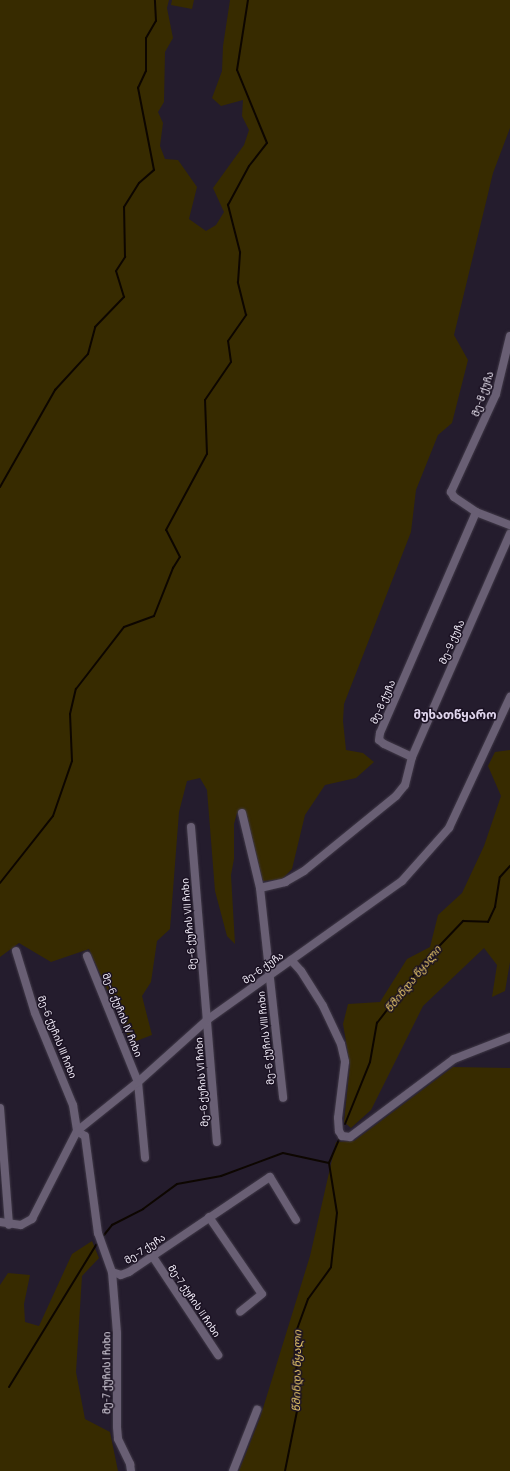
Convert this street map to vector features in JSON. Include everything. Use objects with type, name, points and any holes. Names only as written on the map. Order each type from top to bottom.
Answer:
[{"type":"street","name":"მე-8 ქუჩა","points":[[510,336],[496,394],[451,492],[454,497],[476,512],[510,525]]},
{"type":"street","name":"მე-8 ქუჩა","points":[[412,757],[384,744],[379,740],[380,733],[476,512]]},
{"type":"street","name":"მე-9 ქუჩა","points":[[412,757],[510,534]]},
{"type":"street","name":"მე-6 ქუჩა","points":[[0,1222],[21,1225],[32,1219],[77,1131],[138,1082],[207,1020],[402,881],[440,841],[460,806],[510,697]]},
{"type":"street","points":[[260,888],[285,882],[304,871],[396,796],[405,785],[412,757]]},
{"type":"street","points":[[242,813],[260,888],[269,976]]},
{"type":"street","name":"მე-6 ქუჩის VII ჩიხი","points":[[191,827],[207,1020]]},
{"type":"street","name":"მე-6 ქუჩის III ჩიხი","points":[[16,951],[35,1012],[74,1105],[77,1131]]},
{"type":"street","name":"მე-6 ქუჩის IV ჩიხი","points":[[87,956],[138,1082],[145,1158]]},
{"type":"street","points":[[291,960],[301,971],[323,1006],[341,1044],[345,1062],[338,1118],[339,1130],[342,1136],[350,1137],[454,1059],[510,1037]]},
{"type":"street","name":"მე-6 ქუჩის VIII ჩიხი","points":[[269,976],[283,1098]]},
{"type":"street","name":"მე-6 ქუჩის VI ჩიხი","points":[[207,1020],[217,1142]]},
{"type":"street","points":[[0,1108],[9,1224]]},
{"type":"street","points":[[77,1131],[85,1136],[98,1233],[112,1272]]},
{"type":"street","name":"მე-7 ქუჩა","points":[[112,1272],[121,1275],[129,1272],[270,1177],[296,1220]]},
{"type":"street","points":[[209,1217],[262,1294],[240,1312]]},
{"type":"street","name":"მე-7 ქუჩის II ჩიხი","points":[[153,1257],[218,1355]]},
{"type":"street","name":"მე-7 ქუჩის I ჩიხი","points":[[112,1272],[117,1333],[118,1439],[130,1464],[131,1471]]},
{"type":"street","points":[[233,1471],[257,1410]]},
{"type":"shaded area","points":[[0,0],[169,0],[167,8],[173,38],[165,52],[164,102],[158,112],[163,123],[160,146],[165,159],[178,160],[197,187],[189,219],[206,231],[216,225],[224,212],[213,188],[244,145],[249,130],[242,116],[243,100],[221,106],[212,98],[222,71],[223,46],[230,0],[510,0],[510,128],[493,173],[454,335],[468,360],[452,423],[438,435],[416,490],[411,532],[344,704],[343,721],[346,750],[363,753],[374,762],[356,778],[325,785],[305,815],[292,869],[282,879],[263,881],[247,816],[237,813],[234,824],[234,859],[231,875],[235,944],[227,936],[215,891],[207,790],[200,778],[187,781],[179,812],[170,929],[157,941],[151,982],[142,996],[152,1035],[131,1043],[89,949],[51,962],[19,943],[0,957]]},
{"type":"shaded area","points":[[172,0],[194,0],[192,9],[171,5]]},
{"type":"shaded area","points":[[510,750],[510,962],[505,991],[492,997],[497,965],[484,948],[423,1006],[371,1110],[351,1128],[344,1122],[350,1065],[343,1024],[348,1004],[380,1002],[407,959],[430,947],[438,915],[462,893],[484,846],[501,796],[488,766],[495,752]]},
{"type":"shaded area","points":[[453,1067],[510,1068],[510,1471],[239,1471],[260,1418],[310,1256],[336,1142],[354,1141]]},
{"type":"shaded area","points":[[92,1241],[99,1258],[82,1276],[76,1372],[85,1419],[110,1432],[118,1471],[0,1471],[0,1285],[8,1273],[30,1275],[24,1304],[25,1322],[39,1326],[72,1254]]},
{"type":"waterway","points":[[0,487],[55,390],[88,354],[95,327],[124,297],[116,271],[125,257],[124,207],[139,183],[154,170],[138,88],[146,71],[146,38],[156,21],[155,0]]},
{"type":"waterway","points":[[0,883],[53,816],[72,761],[70,714],[76,689],[124,627],[154,616],[173,568],[180,557],[166,530],[207,454],[205,400],[231,362],[228,341],[246,315],[238,282],[240,252],[228,205],[249,166],[267,143],[237,70],[248,0]]},
{"type":"waterway","name":"წმინდა წყალი","points":[[345,1124],[370,1062],[377,1023],[424,962],[463,921],[488,922],[495,907],[500,877],[510,866]]},
{"type":"waterway","name":"წმინდა წყალი","points":[[285,1471],[297,1411],[296,1332],[308,1299],[331,1267],[337,1213],[329,1163],[339,1139]]},
{"type":"waterway","points":[[104,1235],[112,1225],[143,1209],[177,1184],[221,1176],[283,1153],[329,1163]]},
{"type":"waterway","points":[[9,1387],[96,1245]]},
{"type":"district","name":"მუხათწყარო","points":[[455,715]]}]
